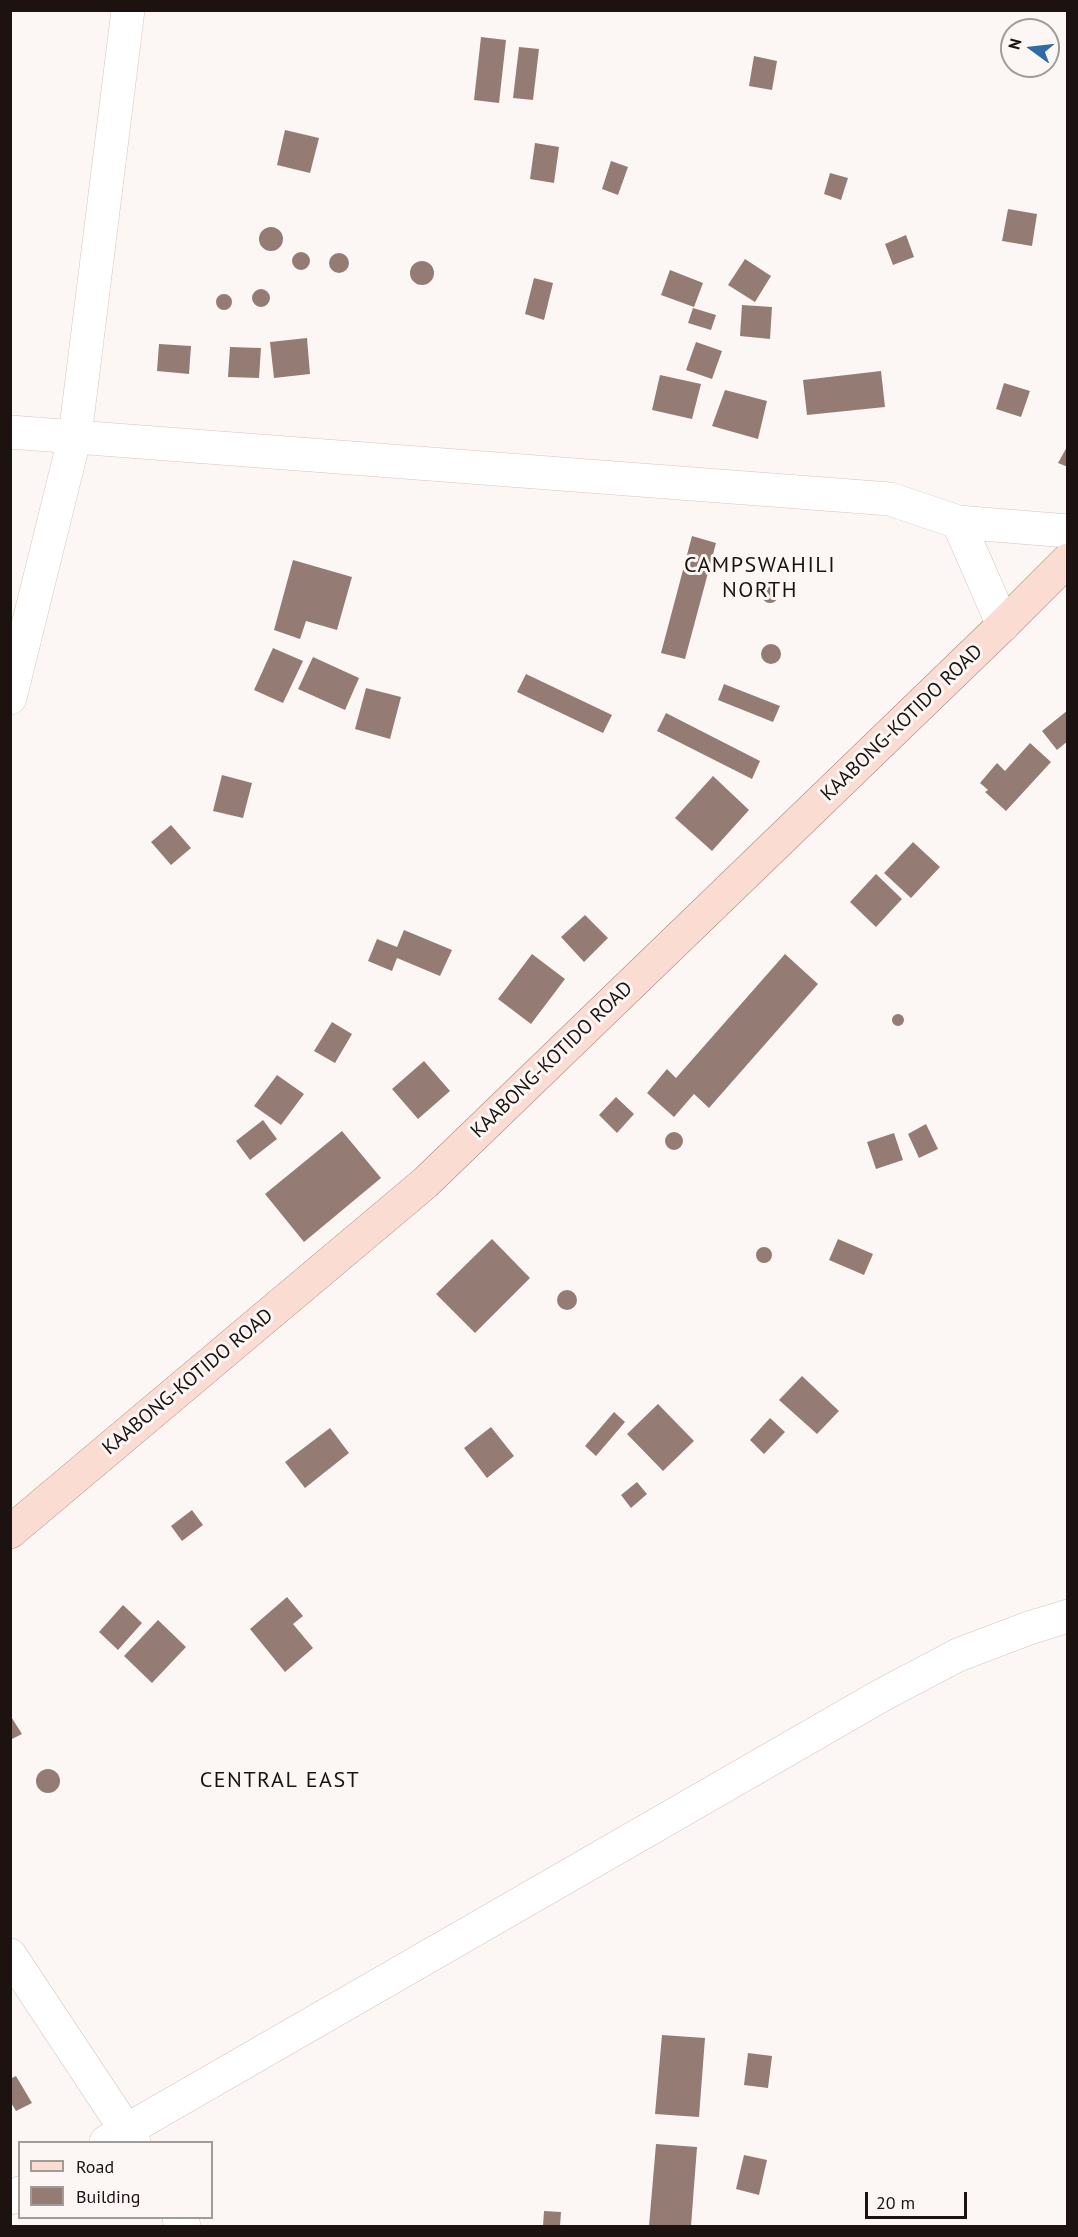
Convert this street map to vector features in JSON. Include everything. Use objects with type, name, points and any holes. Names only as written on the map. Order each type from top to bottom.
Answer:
[{"type":"main road","name":"KAABONG-KOTIDO ROAD","points":[[10,1532],[425,1183],[1068,560]]},
{"type":"street","points":[[10,698],[75,436],[128,10]]},
{"type":"street","points":[[10,432],[890,499],[958,522],[1068,531]]},
{"type":"street","points":[[958,522],[1003,624]]},
{"type":"street","points":[[10,1955],[122,2138],[882,1695],[958,1655],[1068,1616]]},
{"type":"building","points":[[481,37],[506,40],[499,103],[474,100]]},
{"type":"building","points":[[519,47],[539,49],[533,100],[513,98]]},
{"type":"building","points":[[754,56],[777,61],[772,90],[749,86]]},
{"type":"building","points":[[285,130],[319,138],[310,173],[277,165]]},
{"type":"building","points":[[535,143],[559,147],[554,183],[530,179]]},
{"type":"building","points":[[611,161],[628,167],[618,195],[602,189]]},
{"type":"building","points":[[830,173],[848,178],[841,200],[824,194]]},
{"type":"building","points":[[1008,209],[1037,214],[1032,246],[1002,241]]},
{"type":"building","points":[[271,227],[280,230],[283,239],[280,248],[271,251],[262,248],[259,239],[262,230]]},
{"type":"building","points":[[906,235],[914,257],[893,265],[885,244]]},
{"type":"building","points":[[301,252],[307,255],[310,261],[307,267],[301,270],[295,267],[292,261],[295,255]]},
{"type":"building","points":[[339,253],[346,256],[349,263],[346,270],[339,273],[332,270],[329,263],[332,256]]},
{"type":"building","points":[[745,259],[771,276],[755,302],[728,285]]},
{"type":"building","points":[[422,261],[430,265],[434,273],[430,281],[422,285],[414,281],[410,273],[414,265]]},
{"type":"building","points":[[670,270],[703,283],[694,307],[661,295]]},
{"type":"building","points":[[534,278],[553,283],[544,320],[525,314]]},
{"type":"building","points":[[261,289],[267,292],[270,298],[267,304],[261,307],[255,304],[252,298],[255,292]]},
{"type":"building","points":[[221,294],[227,294],[232,302],[230,308],[221,310],[216,305],[216,299]]},
{"type":"building","points":[[742,305],[772,307],[770,339],[740,336]]},
{"type":"building","points":[[693,308],[716,315],[711,330],[688,323]]},
{"type":"building","points":[[307,338],[310,374],[274,378],[270,342]]},
{"type":"building","points":[[696,342],[722,351],[712,379],[686,370]]},
{"type":"building","points":[[159,344],[191,346],[189,374],[157,371]]},
{"type":"building","points":[[230,347],[261,348],[259,378],[228,377]]},
{"type":"building","points":[[881,371],[885,407],[807,415],[803,380]]},
{"type":"building","points":[[660,375],[701,384],[692,419],[652,410]]},
{"type":"building","points":[[1004,383],[1030,391],[1021,417],[996,409]]},
{"type":"building","points":[[725,390],[767,401],[758,439],[712,426]]},
{"type":"building","points":[[1068,445],[1068,467],[1058,463]]},
{"type":"building","points":[[692,536],[716,543],[685,659],[661,653]]},
{"type":"building","points":[[293,560],[352,577],[337,630],[306,621],[300,639],[274,630]]},
{"type":"building","points":[[767,587],[773,587],[778,595],[776,601],[767,603],[762,598],[762,592]]},
{"type":"building","points":[[771,644],[778,647],[781,654],[778,661],[771,664],[764,661],[761,654],[764,647]]},
{"type":"building","points":[[273,648],[303,661],[283,703],[254,690]]},
{"type":"building","points":[[313,657],[359,678],[345,710],[298,689]]},
{"type":"building","points":[[526,674],[612,715],[603,733],[517,692]]},
{"type":"building","points":[[724,684],[780,706],[773,722],[718,700]]},
{"type":"building","points":[[366,688],[401,697],[390,739],[355,729]]},
{"type":"building","points":[[1068,710],[1068,741],[1057,750],[1042,731]]},
{"type":"building","points":[[666,713],[760,761],[752,779],[657,731]]},
{"type":"building","points":[[1030,743],[1051,762],[1006,811],[985,792],[988,790],[980,783],[997,763],[1005,771]]},
{"type":"building","points":[[222,775],[252,783],[243,818],[213,811]]},
{"type":"building","points":[[713,776],[749,810],[712,851],[675,818]]},
{"type":"building","points":[[171,825],[191,848],[171,865],[151,842]]},
{"type":"building","points":[[913,842],[940,867],[911,898],[884,873]]},
{"type":"building","points":[[876,874],[902,899],[876,927],[850,902]]},
{"type":"building","points":[[585,915],[608,938],[584,962],[561,937]]},
{"type":"building","points":[[404,930],[452,950],[440,976],[397,958],[392,971],[368,961],[377,939],[397,947]]},
{"type":"building","points":[[532,954],[565,979],[531,1024],[498,999]]},
{"type":"building","points":[[785,954],[818,984],[709,1108],[694,1094],[674,1117],[647,1093],[667,1069],[676,1078]]},
{"type":"building","points":[[900,1014],[904,1020],[900,1026],[896,1026],[892,1018]]},
{"type":"building","points":[[332,1022],[352,1034],[335,1063],[314,1051]]},
{"type":"building","points":[[424,1061],[450,1091],[418,1119],[392,1089]]},
{"type":"building","points":[[277,1075],[304,1094],[281,1125],[254,1106]]},
{"type":"building","points":[[616,1097],[634,1114],[617,1133],[599,1115]]},
{"type":"building","points":[[263,1120],[277,1139],[250,1160],[236,1141]]},
{"type":"building","points":[[926,1124],[938,1149],[919,1158],[908,1134]]},
{"type":"building","points":[[342,1131],[381,1178],[304,1242],[265,1194]]},
{"type":"building","points":[[674,1132],[680,1135],[683,1141],[680,1147],[674,1150],[668,1147],[665,1141],[668,1135]]},
{"type":"building","points":[[894,1133],[903,1160],[876,1169],[867,1142]]},
{"type":"building","points":[[492,1239],[530,1278],[475,1333],[436,1294]]},
{"type":"building","points":[[838,1239],[873,1254],[864,1275],[829,1260]]},
{"type":"building","points":[[764,1247],[770,1249],[772,1255],[770,1261],[764,1263],[758,1261],[756,1255],[758,1249]]},
{"type":"building","points":[[567,1290],[574,1293],[577,1300],[574,1307],[567,1310],[560,1307],[557,1300],[560,1293]]},
{"type":"building","points":[[802,1376],[839,1411],[817,1434],[779,1400]]},
{"type":"building","points":[[658,1404],[694,1441],[663,1471],[627,1434]]},
{"type":"building","points":[[614,1412],[625,1422],[596,1456],[585,1446]]},
{"type":"building","points":[[770,1418],[785,1432],[764,1454],[750,1440]]},
{"type":"building","points":[[491,1427],[514,1456],[487,1478],[464,1448]]},
{"type":"building","points":[[330,1428],[349,1453],[305,1488],[285,1462]]},
{"type":"building","points":[[637,1482],[647,1494],[631,1508],[621,1495]]},
{"type":"building","points":[[192,1510],[203,1525],[182,1541],[171,1526]]},
{"type":"building","points":[[287,1597],[303,1616],[293,1624],[313,1648],[285,1672],[250,1629]]},
{"type":"building","points":[[123,1605],[142,1623],[118,1650],[99,1632]]},
{"type":"building","points":[[158,1620],[186,1647],[152,1683],[124,1656]]},
{"type":"building","points":[[10,1715],[22,1734],[10,1740]]},
{"type":"building","points":[[48,1769],[57,1772],[60,1781],[57,1790],[48,1793],[39,1790],[36,1781],[39,1772]]},
{"type":"building","points":[[662,2035],[705,2038],[699,2117],[655,2114]]},
{"type":"building","points":[[748,2053],[772,2056],[768,2088],[744,2085]]},
{"type":"building","points":[[16,2076],[32,2103],[16,2111],[10,2101],[10,2079]]},
{"type":"building","points":[[656,2144],[697,2147],[691,2226],[649,2226]]},
{"type":"building","points":[[744,2155],[767,2160],[759,2195],[736,2189]]},
{"type":"building","points":[[544,2211],[561,2212],[560,2226],[543,2226]]},
{"type":"district","name":"CAMPSWAHILI NORTH","points":[[760,578]]},
{"type":"district","name":"CENTRAL EAST","points":[[280,1781]]}]
